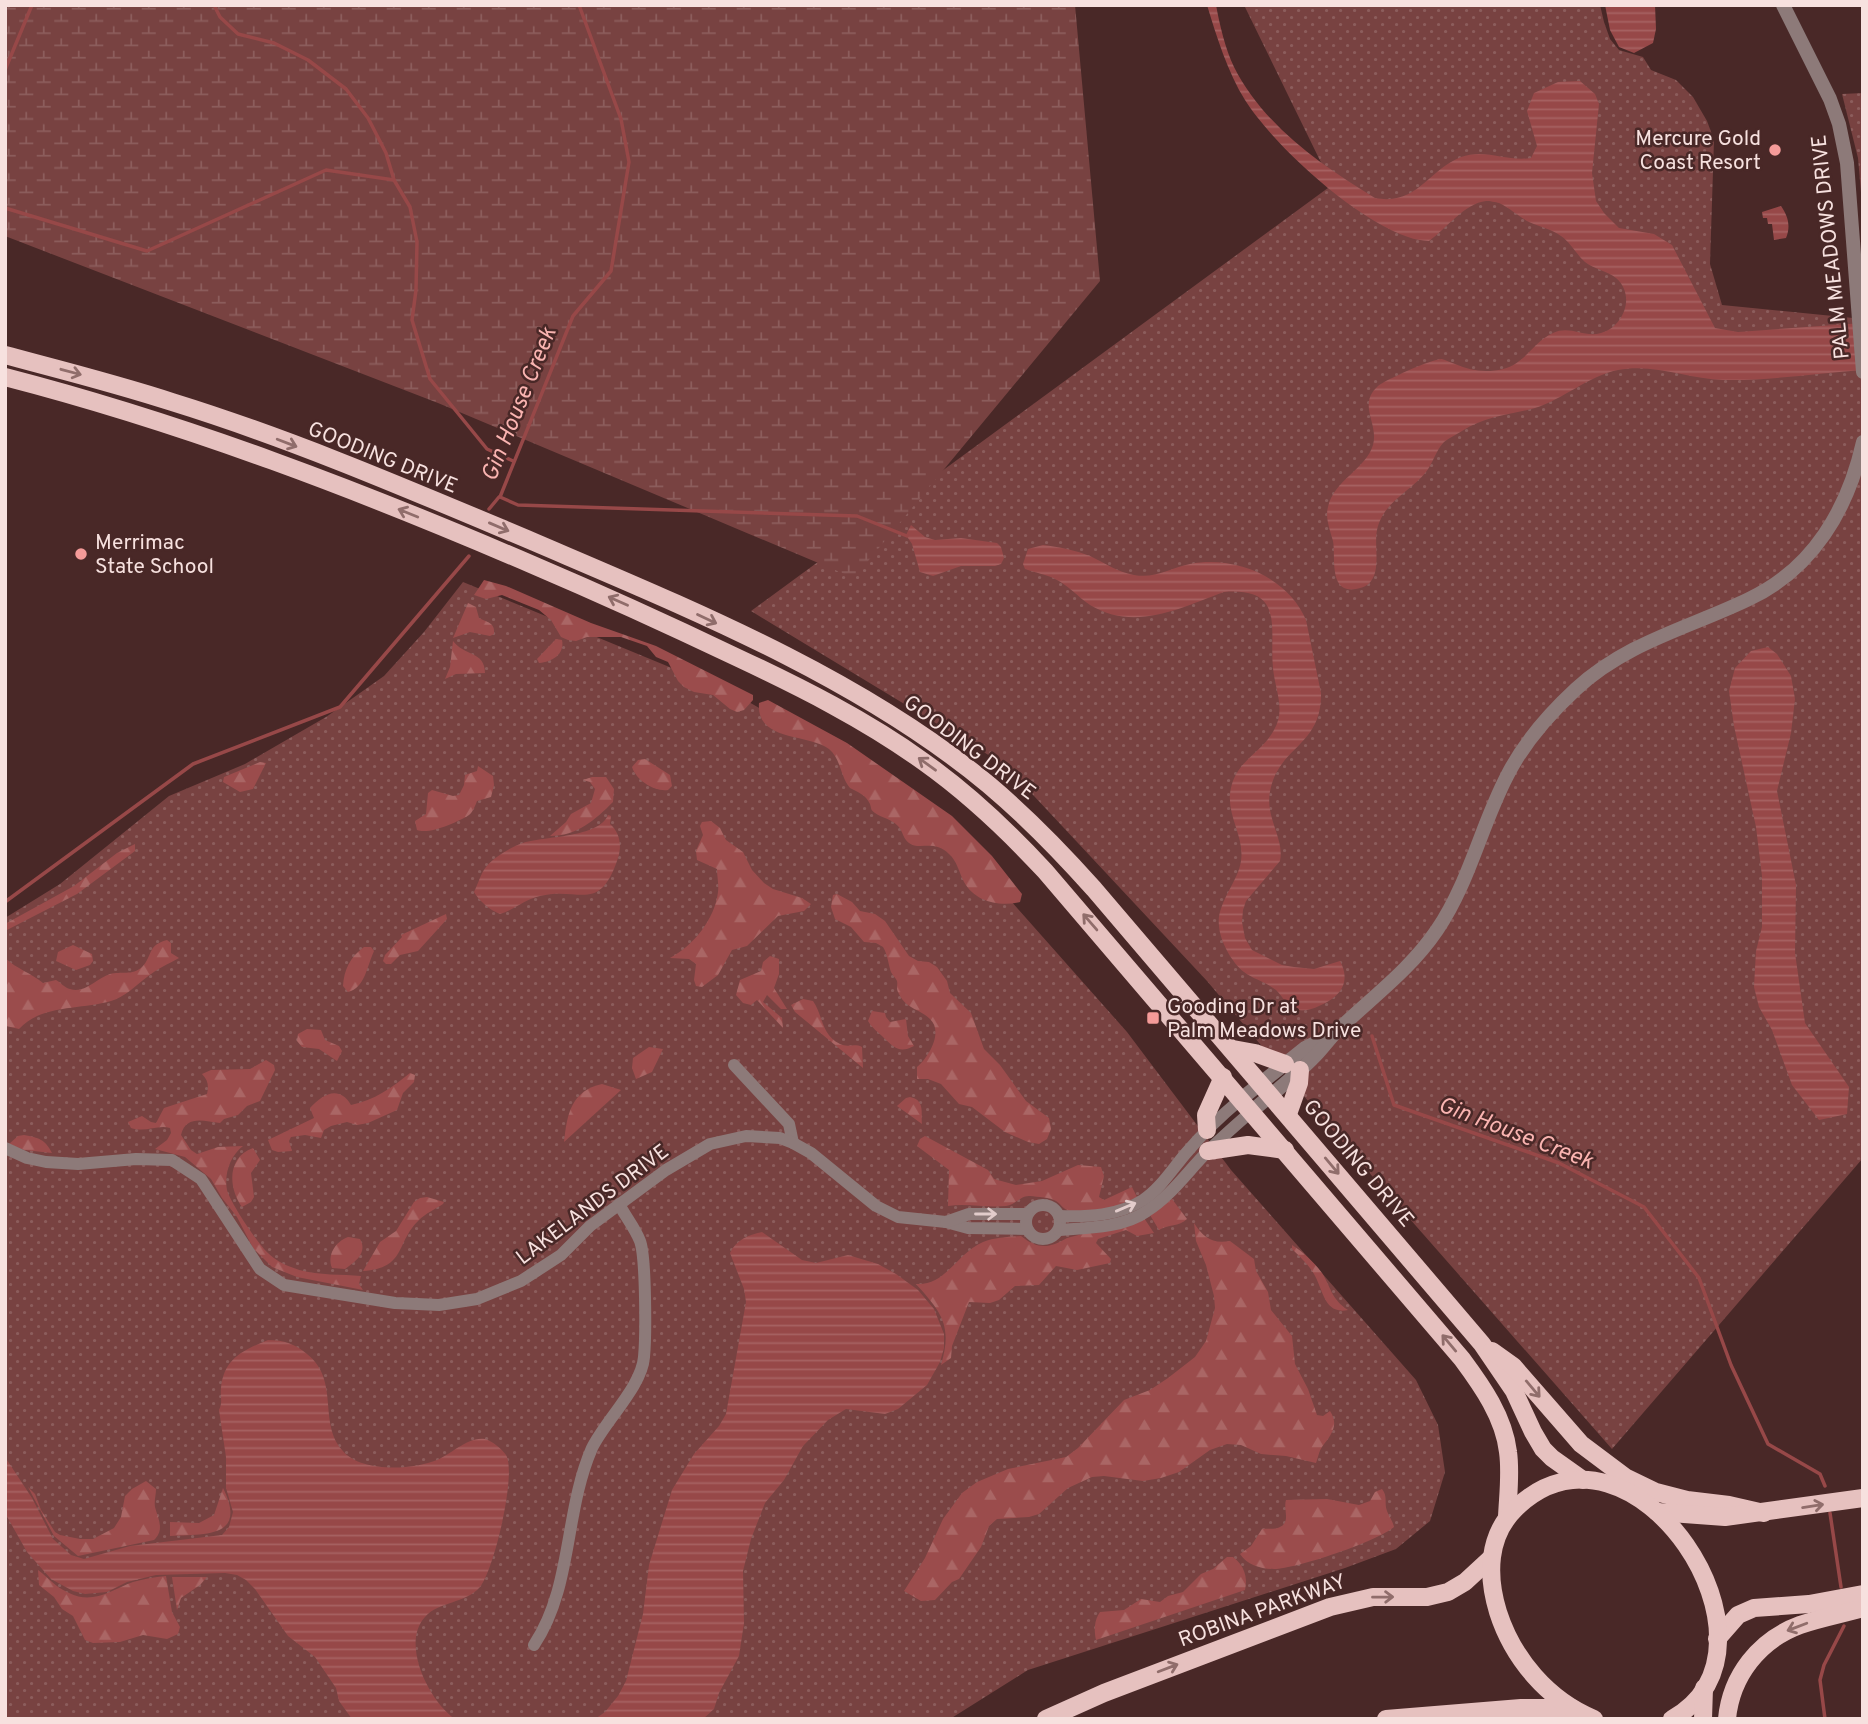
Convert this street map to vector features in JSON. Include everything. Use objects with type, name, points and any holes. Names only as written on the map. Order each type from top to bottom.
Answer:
[{"type":"main road","name":"GOODING DRIVE","points":[[5,355],[174,402],[365,473],[643,589],[784,656],[911,727],[988,784],[1042,833],[1094,889],[1482,1344],[1514,1391],[1543,1449],[1560,1465],[1583,1480]]},
{"type":"main road","name":"GOODING DRIVE","points":[[5,377],[102,403],[241,448],[467,537],[625,604],[767,672],[886,736],[953,783],[1014,838],[1085,916],[1462,1359],[1484,1391],[1501,1423],[1508,1450],[1510,1476],[1507,1517]]},
{"type":"main road","points":[[1233,1049],[1255,1053],[1292,1067],[1299,1083],[1288,1114]]},
{"type":"main road","points":[[1207,1130],[1206,1115],[1223,1077]]},
{"type":"main road","points":[[1208,1151],[1248,1145],[1285,1150]]},
{"type":"main road","points":[[1482,1344],[1513,1366],[1581,1444],[1625,1477],[1656,1492],[1764,1513]]},
{"type":"main road","points":[[1594,1719],[1572,1708],[1531,1673],[1507,1635],[1492,1587],[1491,1558],[1496,1538],[1507,1517],[1524,1501],[1544,1489],[1568,1481],[1583,1480],[1618,1488],[1640,1499],[1657,1512],[1686,1543],[1702,1572],[1713,1604],[1717,1639],[1713,1668],[1704,1688],[1688,1708],[1672,1719]]},
{"type":"main road","points":[[1657,1512],[1709,1517],[1764,1513],[1863,1498]]},
{"type":"main road","name":"ROBINA PARKWAY","points":[[1046,1719],[1104,1693],[1330,1606],[1373,1597],[1418,1598],[1448,1592],[1465,1582],[1491,1558]]},
{"type":"main road","points":[[1717,1639],[1738,1615],[1755,1608],[1809,1604],[1863,1594]]},
{"type":"main road","points":[[1727,1719],[1731,1697],[1740,1675],[1747,1663],[1766,1644],[1798,1626],[1863,1608]]},
{"type":"main road","points":[[1703,1719],[1704,1688]]},
{"type":"main road","points":[[1386,1719],[1521,1708],[1572,1708]]},
{"type":"street","name":"PALM MEADOWS DRIVE","points":[[1783,5],[1830,99],[1839,124],[1847,163],[1863,372]]},
{"type":"street","points":[[1059,1216],[1092,1217],[1119,1211],[1143,1200],[1163,1182],[1207,1130],[1247,1105],[1292,1067],[1305,1048],[1335,1033],[1388,986],[1413,961],[1437,930],[1457,895],[1507,776],[1550,714],[1579,686],[1615,659],[1657,636],[1750,599],[1778,582],[1805,559],[1843,506],[1863,442]]},
{"type":"street","points":[[734,1065],[789,1124],[793,1143]]},
{"type":"street","points":[[946,1222],[968,1228],[1027,1229],[1035,1237],[1046,1239],[1059,1230],[1118,1223],[1146,1212],[1171,1191],[1247,1105]]},
{"type":"street","name":"LAKELANDS DRIVE","points":[[5,1148],[27,1158],[46,1162],[78,1164],[136,1159],[172,1160],[201,1179],[260,1269],[284,1285],[396,1303],[439,1305],[477,1299],[521,1281],[561,1255],[590,1226],[666,1170],[710,1144],[746,1136],[780,1138],[793,1143],[811,1153],[876,1206],[898,1217],[946,1222]]},
{"type":"street","points":[[534,1645],[556,1603],[580,1490],[592,1450],[608,1419],[630,1392],[645,1360],[640,1242],[619,1204]]},
{"type":"street","points":[[946,1222],[969,1214],[1027,1214],[1034,1207],[1044,1204],[1053,1208],[1059,1216],[1059,1230]]},
{"type":"street","points":[[1027,1214],[1027,1229]]},
{"type":"green space","points":[[5,5],[1075,5],[1100,281],[854,578],[438,403],[5,236]]},
{"type":"green space","points":[[1244,5],[1600,5],[1610,39],[1619,50],[1643,57],[1651,70],[1676,80],[1693,97],[1707,121],[1714,140],[1710,264],[1722,305],[1863,319],[1863,1158],[1612,1449],[1351,1152],[1207,981],[1005,765],[751,611],[1332,185]]},
{"type":"green space","points":[[1863,93],[1863,215],[1858,158],[1842,94]]},
{"type":"green space","points":[[484,580],[506,586],[591,623],[656,646],[753,695],[753,700],[744,710],[737,712],[713,695],[694,692],[684,687],[668,662],[656,657],[647,646],[621,637],[587,637],[576,641],[561,637],[551,620],[539,610],[502,595],[486,599],[474,595]]},
{"type":"green space","points":[[463,582],[735,694],[869,771],[987,874],[1127,1032],[1231,1170],[1416,1380],[1438,1425],[1445,1472],[1430,1521],[1396,1549],[1345,1568],[1028,1670],[950,1719],[5,1719],[5,918],[60,884],[169,796],[245,764],[326,717],[384,676],[424,632]]},
{"type":"green space","points":[[468,603],[476,607],[479,618],[492,625],[494,634],[490,636],[470,632],[453,638]]},
{"type":"green space","points":[[556,639],[562,640],[562,649],[553,659],[539,663],[537,659]]},
{"type":"green space","points":[[453,641],[482,661],[485,673],[456,674],[445,679],[450,667]]},
{"type":"green space","points":[[768,700],[847,743],[952,816],[992,856],[1022,894],[1020,902],[1004,904],[981,898],[969,889],[949,854],[938,847],[909,843],[896,824],[875,813],[862,794],[850,788],[829,749],[785,735],[766,724],[760,716],[759,703]]},
{"type":"green space","points":[[645,759],[670,775],[672,786],[668,790],[652,787],[641,781],[634,772],[632,767],[638,760]]},
{"type":"green space","points":[[260,762],[266,763],[253,789],[240,792],[223,782],[224,777]]},
{"type":"green space","points":[[478,766],[493,776],[491,797],[477,801],[470,814],[458,821],[436,829],[417,830],[415,821],[426,814],[428,793],[432,790],[459,795],[465,775],[477,771]]},
{"type":"green space","points":[[606,777],[614,789],[613,802],[592,821],[577,830],[550,836],[571,814],[591,803],[595,789],[590,782],[583,780]]},
{"type":"green space","points":[[711,821],[720,828],[726,840],[743,852],[752,870],[764,883],[811,904],[804,911],[778,916],[747,946],[732,950],[718,975],[702,987],[696,986],[694,980],[696,964],[689,959],[670,958],[702,931],[716,902],[717,869],[697,860],[696,851],[703,835],[700,826],[702,822]]},
{"type":"green space","points":[[135,844],[135,851],[77,894],[5,931],[5,924],[74,886],[117,853]]},
{"type":"green space","points":[[837,894],[852,902],[860,911],[875,914],[885,921],[909,956],[937,967],[947,981],[950,993],[971,1013],[984,1049],[1000,1065],[1026,1101],[1049,1118],[1051,1129],[1047,1139],[1039,1144],[1005,1132],[972,1107],[959,1104],[941,1084],[928,1079],[917,1079],[917,1067],[926,1058],[935,1038],[934,1024],[926,1015],[909,1006],[901,998],[883,947],[864,942],[851,927],[835,919],[831,907],[833,895]]},
{"type":"green space","points":[[446,914],[447,919],[418,951],[400,955],[391,964],[383,961],[401,935]]},
{"type":"green space","points":[[167,940],[171,943],[171,953],[179,958],[121,997],[99,1004],[39,1015],[19,1029],[6,1026],[5,958],[43,983],[56,980],[75,990],[86,988],[110,974],[138,970],[153,948]]},
{"type":"green space","points":[[73,945],[92,954],[93,961],[90,965],[76,970],[56,961],[58,952]]},
{"type":"green space","points":[[364,947],[371,947],[374,951],[362,981],[354,990],[348,992],[343,986],[346,969]]},
{"type":"green space","points":[[770,956],[779,959],[779,974],[774,988],[787,1009],[781,1009],[767,995],[763,1002],[782,1018],[783,1028],[757,1000],[751,1005],[743,1003],[736,995],[740,980],[761,971],[763,962]]},
{"type":"green space","points":[[803,999],[813,1001],[826,1030],[834,1040],[843,1045],[862,1047],[863,1068],[795,1012],[791,1005]]},
{"type":"green space","points":[[872,1011],[885,1013],[890,1022],[906,1019],[908,1036],[914,1046],[901,1049],[891,1044],[868,1021]]},
{"type":"green space","points":[[307,1029],[321,1030],[325,1040],[339,1046],[342,1051],[337,1061],[319,1049],[302,1047],[297,1041],[298,1034]]},
{"type":"green space","points":[[649,1047],[663,1049],[652,1072],[636,1079],[632,1068],[633,1058]]},
{"type":"green space","points":[[266,1060],[274,1065],[275,1070],[260,1101],[220,1123],[191,1122],[181,1135],[197,1154],[218,1147],[243,1146],[229,1166],[227,1190],[245,1223],[270,1255],[299,1270],[361,1276],[359,1284],[363,1290],[297,1277],[272,1267],[253,1248],[237,1217],[211,1179],[185,1157],[155,1149],[167,1140],[171,1133],[170,1128],[136,1129],[131,1128],[128,1122],[142,1116],[156,1123],[164,1108],[207,1094],[208,1083],[202,1074],[211,1070],[250,1069]]},
{"type":"green space","points":[[410,1073],[415,1075],[414,1082],[403,1093],[397,1110],[368,1123],[357,1125],[347,1122],[331,1126],[324,1130],[321,1138],[305,1135],[291,1137],[289,1141],[292,1151],[272,1150],[268,1140],[314,1118],[310,1108],[320,1099],[336,1093],[351,1105],[360,1103],[382,1093]]},
{"type":"green space","points":[[602,1084],[621,1090],[564,1142],[572,1105],[583,1092]]},
{"type":"green space","points":[[910,1097],[920,1104],[922,1124],[897,1106]]},
{"type":"green space","points":[[18,1136],[41,1140],[52,1153],[24,1150],[9,1144]]},
{"type":"green space","points":[[925,1136],[988,1170],[994,1179],[1016,1185],[1042,1181],[1078,1165],[1101,1167],[1104,1176],[1099,1197],[1104,1200],[1132,1187],[1137,1197],[1113,1207],[1086,1213],[1069,1211],[1051,1199],[1030,1196],[1006,1206],[948,1206],[949,1170],[917,1146]]},
{"type":"green space","points":[[253,1148],[260,1160],[251,1173],[254,1197],[242,1207],[234,1191],[232,1174],[238,1158]]},
{"type":"green space","points":[[427,1197],[444,1202],[419,1220],[394,1260],[377,1269],[363,1271],[380,1242],[396,1231],[414,1202]]},
{"type":"green space","points":[[1172,1199],[1187,1219],[1159,1230],[1150,1215]]},
{"type":"green space","points":[[1144,1218],[1154,1233],[1137,1236],[1126,1230],[1098,1239],[1096,1243],[1111,1259],[1110,1263],[1077,1270],[1056,1266],[1039,1285],[1015,1286],[999,1300],[990,1303],[969,1302],[952,1346],[951,1358],[941,1365],[945,1329],[938,1311],[916,1284],[935,1280],[966,1253],[988,1240],[1021,1236],[1032,1243],[1049,1246],[1067,1238]]},
{"type":"green space","points":[[1194,1223],[1209,1239],[1218,1242],[1230,1241],[1254,1259],[1256,1271],[1268,1292],[1271,1310],[1292,1336],[1295,1364],[1317,1415],[1323,1416],[1330,1411],[1333,1416],[1333,1430],[1316,1463],[1261,1454],[1241,1445],[1227,1444],[1210,1450],[1179,1472],[1161,1478],[1143,1481],[1092,1477],[1068,1488],[1039,1514],[997,1519],[989,1526],[981,1547],[959,1579],[952,1582],[935,1600],[921,1601],[904,1591],[925,1558],[943,1519],[962,1493],[977,1482],[1008,1469],[1066,1457],[1124,1400],[1150,1390],[1195,1357],[1206,1341],[1215,1308],[1206,1265],[1196,1241]]},
{"type":"green space","points":[[348,1237],[360,1239],[361,1253],[345,1269],[332,1268],[333,1250],[339,1242]]},
{"type":"green space","points":[[1292,1245],[1316,1265],[1335,1297],[1348,1310],[1340,1311],[1329,1305],[1312,1271],[1292,1249]]},
{"type":"green space","points":[[146,1481],[156,1489],[155,1505],[160,1528],[154,1540],[78,1556],[54,1536],[28,1487],[35,1494],[41,1510],[55,1532],[80,1539],[93,1539],[114,1528],[121,1517],[125,1496]]},
{"type":"green space","points":[[223,1488],[230,1516],[226,1525],[209,1533],[170,1536],[170,1522],[199,1523],[214,1515]]},
{"type":"green space","points":[[1382,1489],[1394,1527],[1372,1539],[1285,1568],[1255,1566],[1240,1554],[1251,1546],[1262,1529],[1283,1525],[1286,1519],[1286,1500],[1327,1499],[1359,1505],[1370,1501],[1375,1492]]},
{"type":"green space","points":[[1227,1557],[1233,1557],[1242,1568],[1245,1590],[1096,1640],[1095,1626],[1100,1612],[1124,1610],[1141,1599],[1160,1602],[1168,1596],[1183,1592],[1201,1574],[1213,1569]]},
{"type":"green space","points":[[38,1570],[64,1591],[86,1597],[102,1595],[133,1582],[166,1576],[172,1612],[180,1627],[178,1634],[167,1639],[143,1635],[120,1642],[93,1643],[85,1640],[73,1616],[62,1609],[54,1597],[39,1585]]},
{"type":"green space","points":[[172,1577],[207,1577],[181,1598],[177,1610]]},
{"type":"shaded area","points":[[1207,5],[1216,5],[1231,60],[1246,88],[1277,126],[1315,158],[1375,198],[1402,197],[1461,157],[1487,154],[1531,158],[1537,146],[1527,111],[1534,93],[1558,82],[1580,81],[1595,94],[1599,104],[1592,173],[1596,201],[1619,228],[1654,234],[1672,245],[1715,328],[1738,332],[1863,323],[1863,370],[1723,380],[1631,368],[1596,377],[1535,408],[1480,422],[1444,442],[1426,472],[1385,512],[1377,530],[1375,574],[1371,581],[1356,589],[1341,586],[1335,573],[1333,541],[1327,511],[1337,489],[1364,461],[1373,445],[1369,400],[1378,386],[1410,370],[1442,359],[1479,371],[1503,369],[1518,362],[1553,333],[1565,330],[1595,334],[1609,330],[1625,310],[1625,293],[1616,278],[1585,262],[1561,236],[1529,222],[1499,203],[1486,201],[1471,206],[1429,241],[1408,237],[1364,215],[1318,179],[1258,119],[1233,78]]},
{"type":"shaded area","points":[[1605,5],[1655,5],[1656,29],[1653,43],[1634,53],[1619,47],[1610,30]]},
{"type":"shaded area","points":[[1781,206],[1788,221],[1788,234],[1786,238],[1774,240],[1772,224],[1768,224],[1767,218],[1763,218],[1762,212]]},
{"type":"shaded area","points":[[911,525],[925,537],[935,540],[961,538],[997,543],[1004,558],[1001,564],[995,566],[961,566],[933,576],[920,572],[912,544],[906,535]]},
{"type":"shaded area","points":[[1043,545],[1079,552],[1122,572],[1142,576],[1207,562],[1242,566],[1273,581],[1298,605],[1306,620],[1321,693],[1320,710],[1308,735],[1276,773],[1269,798],[1280,844],[1280,861],[1246,901],[1242,922],[1245,938],[1252,950],[1282,965],[1314,969],[1340,961],[1345,976],[1342,989],[1326,1003],[1307,1010],[1292,1007],[1276,990],[1235,963],[1220,932],[1221,910],[1241,861],[1240,842],[1230,804],[1232,784],[1240,768],[1274,730],[1279,715],[1273,668],[1272,625],[1266,604],[1257,596],[1244,592],[1224,592],[1157,615],[1124,617],[1107,613],[1090,605],[1060,582],[1025,569],[1023,564],[1028,549]]},
{"type":"shaded area","points":[[1768,647],[1777,654],[1791,676],[1795,699],[1791,733],[1777,791],[1796,885],[1795,953],[1805,1023],[1849,1087],[1847,1114],[1819,1120],[1792,1085],[1772,1030],[1759,1007],[1754,987],[1756,951],[1762,927],[1762,876],[1756,827],[1729,691],[1735,668],[1751,651]]},
{"type":"shaded area","points":[[608,815],[611,816],[610,824],[619,840],[619,853],[611,876],[596,892],[587,895],[540,896],[500,914],[485,905],[474,892],[486,867],[508,850],[523,843],[583,832],[603,823]]},
{"type":"shaded area","points":[[762,1232],[802,1260],[816,1263],[848,1255],[878,1264],[918,1290],[934,1309],[944,1334],[940,1362],[927,1385],[898,1409],[885,1414],[846,1409],[828,1420],[803,1446],[784,1480],[765,1503],[751,1539],[743,1571],[744,1623],[739,1656],[719,1693],[714,1709],[703,1719],[595,1719],[605,1712],[626,1681],[643,1614],[649,1565],[672,1490],[694,1454],[726,1414],[746,1302],[744,1289],[730,1253],[743,1239]]},
{"type":"shaded area","points":[[268,1340],[294,1345],[317,1364],[326,1388],[335,1439],[342,1450],[361,1463],[387,1467],[415,1466],[437,1460],[466,1443],[479,1439],[491,1442],[506,1455],[509,1481],[506,1500],[486,1577],[474,1593],[437,1608],[425,1617],[418,1628],[417,1657],[421,1672],[436,1700],[455,1719],[352,1719],[339,1701],[336,1688],[315,1657],[288,1636],[246,1580],[225,1573],[156,1575],[127,1582],[107,1592],[85,1594],[73,1591],[51,1579],[27,1552],[5,1513],[5,1457],[32,1498],[53,1539],[71,1555],[84,1559],[130,1546],[222,1535],[229,1527],[233,1512],[226,1488],[226,1457],[219,1410],[223,1378],[226,1369],[237,1356]]},
{"type":"waterway","points":[[5,70],[32,5]]},
{"type":"waterway","points":[[214,5],[220,17],[238,34],[274,43],[308,60],[346,89],[368,118],[386,153],[394,180],[410,207],[417,242],[412,320],[430,379],[487,449],[513,461]]},
{"type":"waterway","name":"Gin House Creek","points":[[579,5],[621,119],[629,162],[611,271],[573,316],[500,497],[518,505],[857,516],[907,536]]},
{"type":"waterway","points":[[5,208],[147,251],[326,170],[394,180]]},
{"type":"waterway","points":[[489,509],[499,497]]},
{"type":"waterway","points":[[5,902],[193,764],[340,707],[469,556]]},
{"type":"waterway","name":"Gin House Creek","points":[[1372,1036],[1394,1105],[1559,1163],[1644,1207],[1699,1278],[1731,1365],[1768,1444],[1820,1474],[1825,1486]]},
{"type":"waterway","name":"Gin House Creek","points":[[1830,1513],[1841,1587]]},
{"type":"waterway","name":"Gin House Creek","points":[[1825,1719],[1820,1680],[1824,1665],[1844,1626]]},
{"type":"place","name":"Mercure Gold Coast Resort","points":[[1775,150]]},
{"type":"place","name":"Merrimac State School","points":[[81,554]]},
{"type":"place","name":"Gooding Dr at Palm Meadows Drive","points":[[1153,1018]]}]
